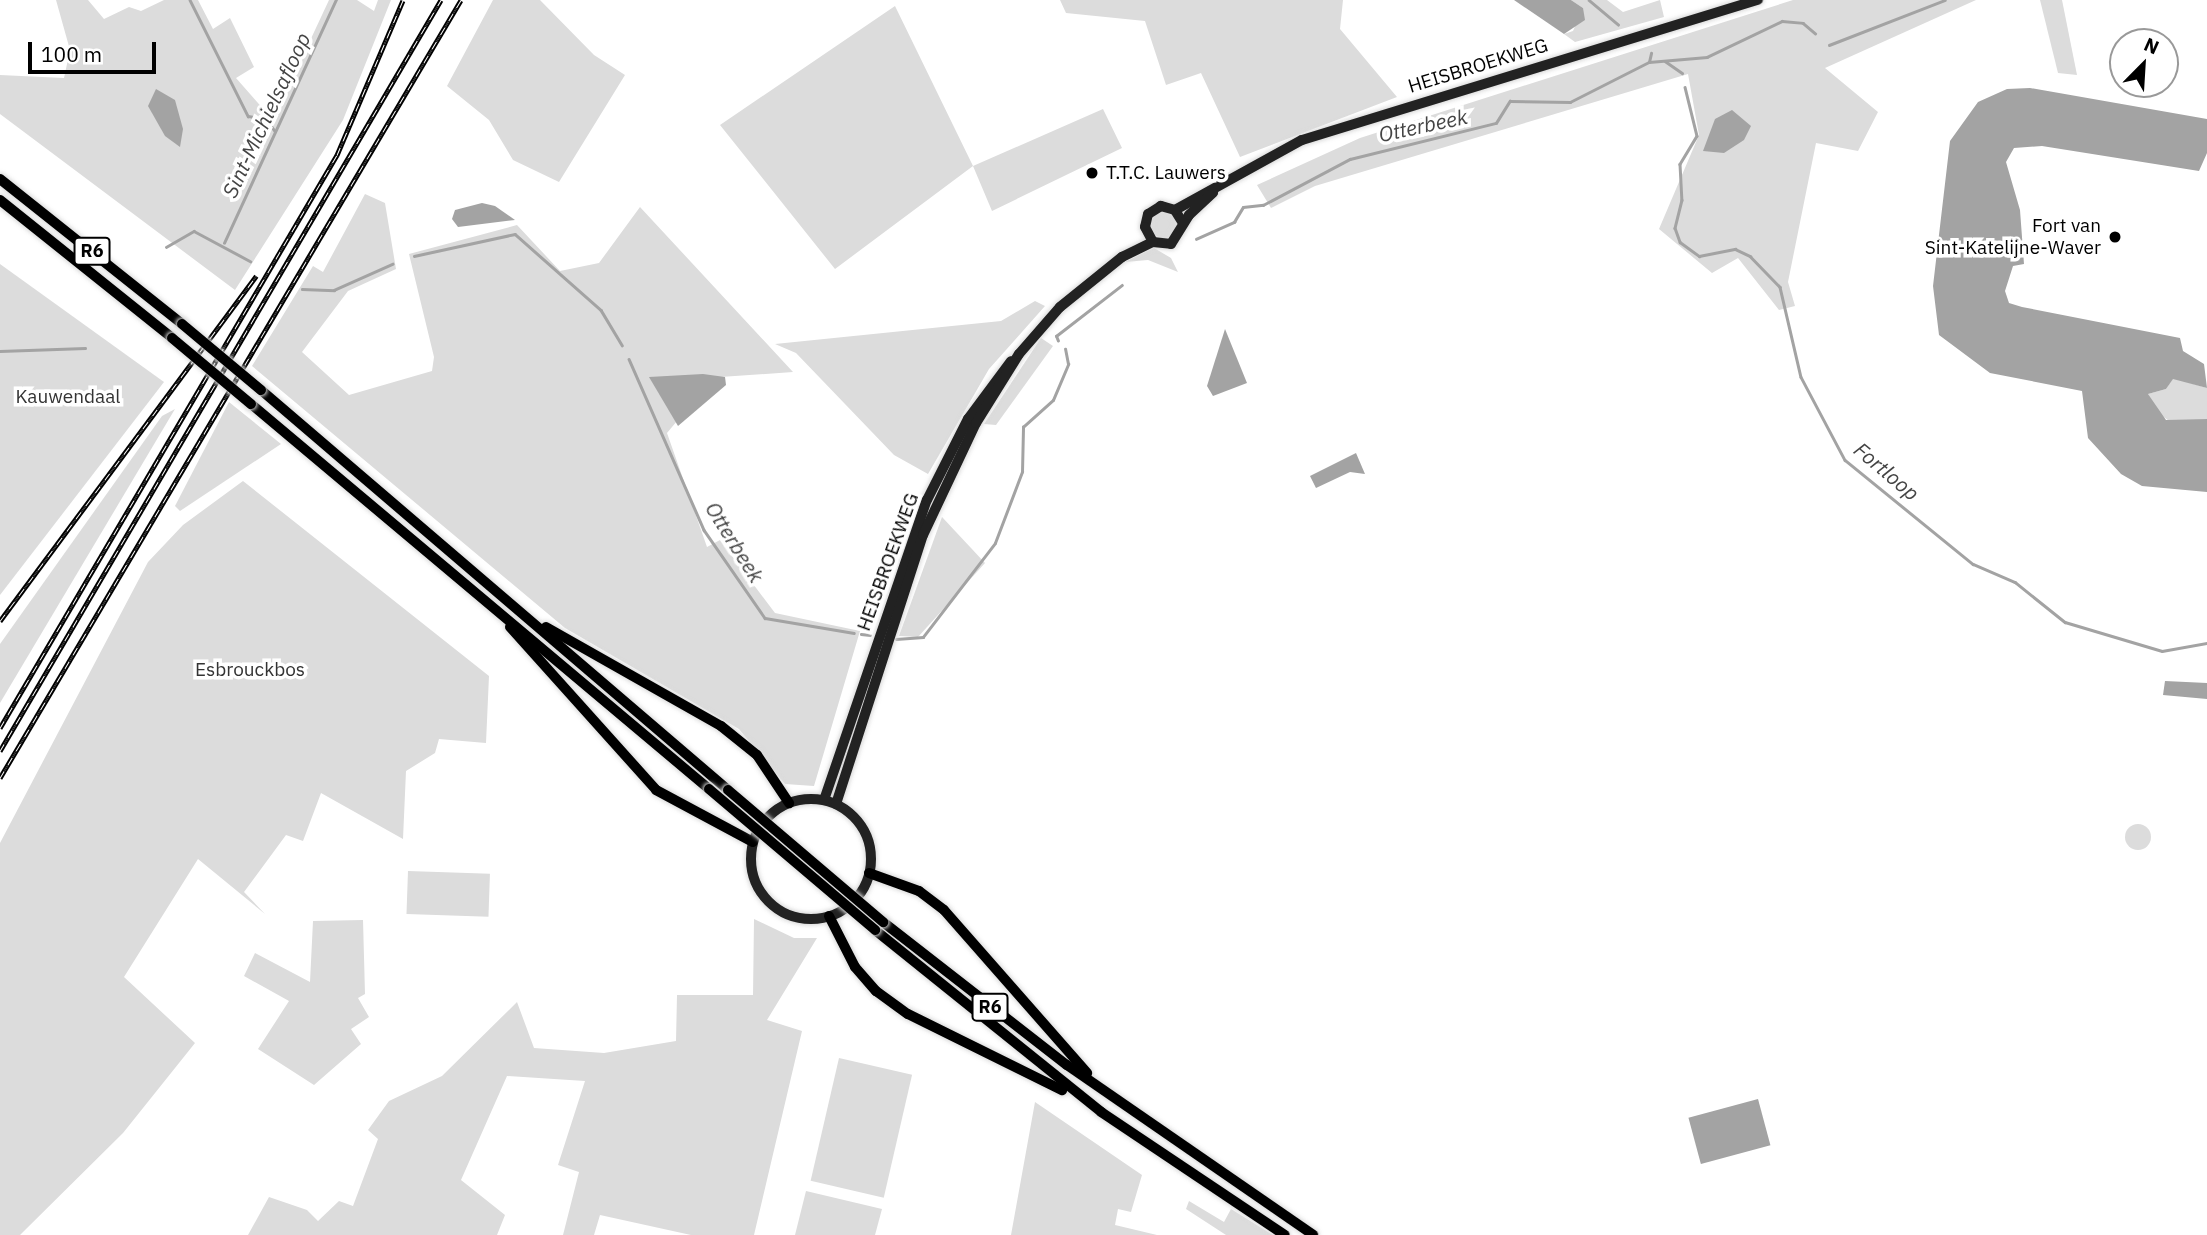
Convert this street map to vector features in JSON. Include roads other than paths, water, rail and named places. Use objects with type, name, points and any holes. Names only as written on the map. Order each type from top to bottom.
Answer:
[{"type":"highway","name":"R6","points":[[0,179],[182,324],[531,619],[879,926],[1101,1089],[1313,1235]]},
{"type":"highway","name":"R6","points":[[0,200],[172,338],[507,621],[879,926],[1078,1094],[1284,1235]]},
{"type":"highway","points":[[531,619],[721,726],[757,755],[789,803]]},
{"type":"highway","points":[[507,621],[517,640],[656,790],[753,842]]},
{"type":"highway","points":[[869,873],[919,891],[944,910],[1101,1089]]},
{"type":"highway","points":[[830,916],[855,967],[908,1014],[1078,1094]]},
{"type":"main road","name":"HEISBROEKWEG","points":[[824,800],[927,500],[968,419],[1019,354],[1074,294],[1122,257],[1146,232],[1152,211],[1175,210],[1219,187],[1263,158],[1350,122],[1758,0]]},
{"type":"main road","name":"HEISBROEKWEG","points":[[1122,257],[1153,242],[1176,241],[1183,223],[1219,187]]},
{"type":"main road","points":[[1175,210],[1183,223]]},
{"type":"main road","points":[[1146,232],[1153,242]]},
{"type":"main road","name":"HEISBROEKWEG","points":[[836,804],[923,535],[956,461],[1019,354]]},
{"type":"main road","points":[[824,800],[836,804],[867,837],[869,873],[856,899],[830,916],[799,918],[771,904],[753,877],[753,842],[764,821],[789,803],[824,800]]},
{"type":"waterway","points":[[190,0],[248,116],[266,119],[275,131]]},
{"type":"waterway","name":"Sint-Michielsafloop","points":[[224,243],[336,0]]},
{"type":"waterway","points":[[1589,0],[1618,24]]},
{"type":"waterway","name":"Otterbeek","points":[[1829,45],[1945,0]]},
{"type":"waterway","name":"Otterbeek","points":[[1196,239],[1234,222],[1243,207],[1263,205],[1350,159],[1496,123],[1510,101],[1570,102],[1649,62],[1707,57],[1782,21],[1803,23],[1815,33]]},
{"type":"waterway","points":[[1649,62],[1651,53]]},
{"type":"waterway","name":"Fortloop","points":[[1665,61],[1682,73]]},
{"type":"waterway","name":"Fortloop","points":[[1685,87],[1697,136],[1680,164],[1682,200],[1675,228],[1680,242],[1699,256],[1735,249],[1750,256],[1780,287],[1801,377],[1845,460],[1973,564],[2015,582],[2065,622],[2162,651],[2207,643]]},
{"type":"waterway","name":"Otterbeek","points":[[166,247],[194,231],[250,261]]},
{"type":"waterway","name":"Otterbeek","points":[[414,256],[515,234],[601,310],[622,345]]},
{"type":"waterway","name":"Otterbeek","points":[[302,289],[334,290],[392,264]]},
{"type":"waterway","name":"Otterbeek","points":[[1058,341],[1056,336],[1122,285]]},
{"type":"waterway","name":"Otterbeek","points":[[0,351],[85,348]]},
{"type":"waterway","name":"Otterbeek","points":[[896,639],[923,637],[995,543],[1022,472],[1023,427],[1053,400],[1068,364],[1065,349]]},
{"type":"waterway","name":"Otterbeek","points":[[629,359],[704,530],[765,618],[854,633]]},
{"type":"waterway","name":"Otterbeek","points":[[861,634],[870,635]]},
{"type":"railway","points":[[0,728],[337,155],[403,0]]},
{"type":"railway","points":[[0,751],[441,0]]},
{"type":"railway","points":[[0,778],[461,0]]},
{"type":"railway","points":[[0,621],[256,276]]},
{"type":"place","name":"T.T.C. Lauwers","points":[[1092,173]]},
{"type":"place","name":"Fort van Sint-Katelijne-Waver","points":[[2115,237]]},
{"type":"park label","name":"Kauwendaal","points":[[68,397]]},
{"type":"park label","name":"Esbrouckbos","points":[[250,670]]}]
